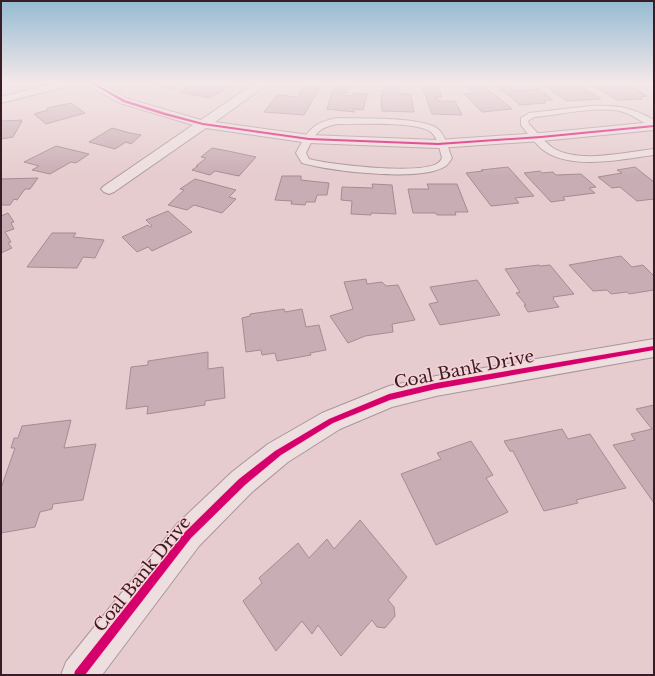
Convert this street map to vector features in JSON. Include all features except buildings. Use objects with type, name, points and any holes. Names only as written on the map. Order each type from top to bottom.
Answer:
[{"type":"street","points":[[167,114],[203,124],[308,139],[441,144],[537,137],[654,125]]},
{"type":"street","points":[[109,189],[219,114]]},
{"type":"street","name":"Coal Bank Drive","points":[[79,675],[188,535],[242,482],[272,458],[331,421],[389,398],[436,386],[654,348]]},
{"type":"lane","points":[[547,114],[532,115],[524,120],[525,125],[550,150],[566,157],[586,159],[654,152]]},
{"type":"lane","points":[[635,114],[654,125]]},
{"type":"lane","points":[[337,121],[415,123],[428,126],[436,131],[447,158],[442,165],[426,170],[373,170],[319,166],[305,161],[302,153],[308,139],[314,128],[322,123],[337,121]]},
{"type":"cycle path","points":[[164,114],[203,124],[309,139],[438,144],[541,137],[654,126]]},
{"type":"cycle path","points":[[79,675],[188,535],[242,482],[278,453],[331,421],[389,397],[436,386],[654,348]]}]
